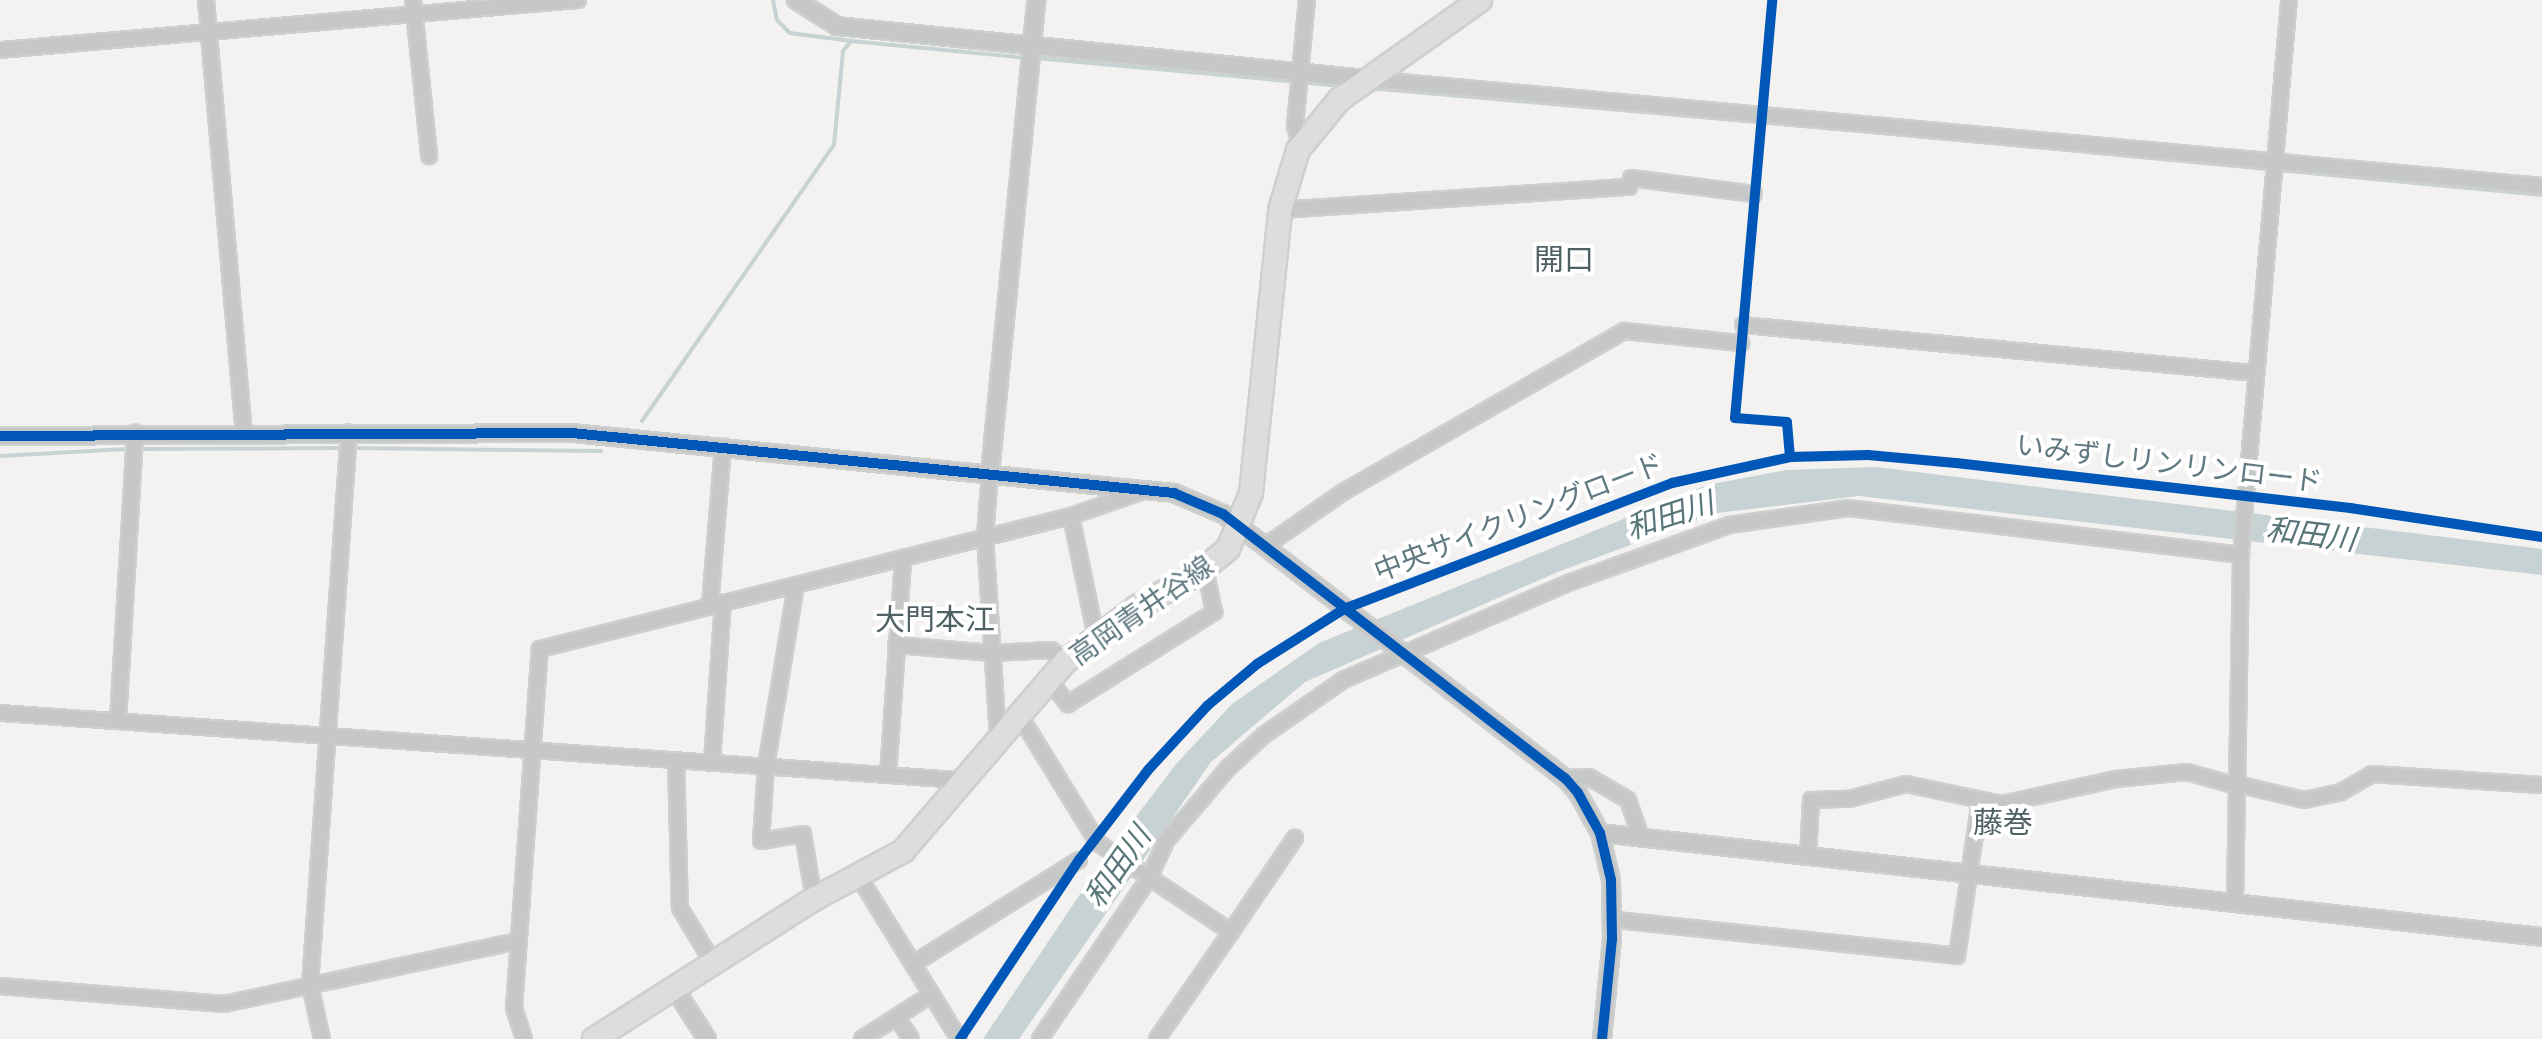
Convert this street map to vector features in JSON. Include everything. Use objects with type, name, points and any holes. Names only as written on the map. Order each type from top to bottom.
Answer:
[{"type":"main road","name":"高岡青井谷線","points":[[594,1039],[814,899],[859,877],[924,833],[959,780],[1066,661],[1096,637],[1220,558],[1240,529],[1260,432],[1280,210],[1301,147],[1339,100],[1480,0]]},
{"type":"street","points":[[206,0],[244,432]]},
{"type":"street","points":[[0,50],[208,31],[414,7],[578,0]]},
{"type":"street","points":[[796,0],[837,26],[1366,79],[2542,186]]},
{"type":"street","points":[[998,736],[985,536],[1036,0]]},
{"type":"street","points":[[1301,147],[1295,126],[1307,0]]},
{"type":"street","points":[[2235,902],[2241,554],[2289,0]]},
{"type":"street","points":[[414,7],[429,156]]},
{"type":"street","points":[[1280,210],[1629,187],[1631,178],[1754,194]]},
{"type":"street","points":[[1743,325],[2255,373]]},
{"type":"street","points":[[1264,547],[1343,492],[1624,331],[1741,343]]},
{"type":"street","points":[[118,721],[135,432]]},
{"type":"street","points":[[0,436],[135,432],[572,433],[1148,489],[1200,503],[1264,547],[1565,778],[1600,833],[1611,880],[1612,939],[1602,1039]]},
{"type":"street","points":[[322,1039],[310,985],[349,432]]},
{"type":"street","points":[[712,762],[723,447]]},
{"type":"street","points":[[524,1039],[514,1013],[540,649],[1071,516],[1148,489]]},
{"type":"street","points":[[1040,1039],[1149,878],[1166,841],[1190,811],[1264,735],[1327,689],[1690,536],[1805,512],[1848,508],[2241,554]]},
{"type":"street","points":[[1071,516],[1096,637]]},
{"type":"street","points":[[888,775],[903,558]]},
{"type":"street","points":[[1049,680],[1068,704],[1214,612],[1205,568]]},
{"type":"street","points":[[796,585],[766,766],[761,841],[803,834],[814,899]]},
{"type":"street","points":[[896,645],[993,653],[1051,650],[1066,661]]},
{"type":"street","points":[[0,713],[959,780]]},
{"type":"street","points":[[1018,713],[1098,843],[1231,932]]},
{"type":"street","points":[[676,760],[680,908],[713,963]]},
{"type":"street","points":[[1808,856],[1811,800],[1849,799],[1906,784],[1980,801],[2017,803],[2116,779],[2187,772],[2304,800],[2341,792],[2372,774],[2542,785]]},
{"type":"street","points":[[1565,778],[1589,777],[1628,800],[1641,838]]},
{"type":"street","points":[[1616,920],[1957,956],[1980,801]]},
{"type":"street","points":[[1600,833],[2542,937]]},
{"type":"street","points":[[1157,1039],[1295,838]]},
{"type":"street","points":[[913,964],[1079,860]]},
{"type":"street","points":[[859,877],[959,1039]]},
{"type":"street","points":[[0,986],[224,1004],[518,941]]},
{"type":"street","points":[[674,988],[707,1039]]},
{"type":"street","points":[[862,1039],[932,994]]},
{"type":"street","points":[[897,1018],[911,1039]]},
{"type":"water","name":"和田川","points":[[1876,467],[2542,549],[2542,575],[1859,496],[1717,513],[1560,571],[1305,682],[1211,762],[1019,1039],[983,1039],[1105,857],[1177,763],[1232,704],[1319,643],[1707,485],[1787,470]]},
{"type":"waterway","points":[[773,0],[777,20],[790,33],[851,41]]},
{"type":"waterway","points":[[642,421],[834,145],[843,51],[851,41],[1026,58]]},
{"type":"waterway","points":[[1035,58],[1345,86]]},
{"type":"waterway","points":[[1369,88],[1839,129]]},
{"type":"waterway","points":[[2087,152],[2542,195]]},
{"type":"waterway","points":[[143,449],[343,448]]},
{"type":"waterway","points":[[352,448],[601,451]]},
{"type":"waterway","points":[[0,456],[127,449]]},
{"type":"cycle path","name":"中央サイクリングロード","points":[[960,1039],[1079,860],[1148,770],[1207,706],[1257,664],[1344,609],[1672,483],[1790,457],[1787,422],[1735,418],[1772,0]]},
{"type":"cycle path","points":[[0,436],[572,433],[1174,493],[1223,514],[1565,778],[1578,793],[1600,833],[1611,880],[1612,939],[1602,1039]]},
{"type":"cycle path","name":"いみずしリンリンロード","points":[[1790,457],[1868,455],[1956,463],[2350,508],[2542,537]]},
{"type":"district","name":"開口","points":[[1564,260]]},
{"type":"district","name":"大門本江","points":[[935,620]]},
{"type":"district","name":"藤巻","points":[[2003,823]]}]
